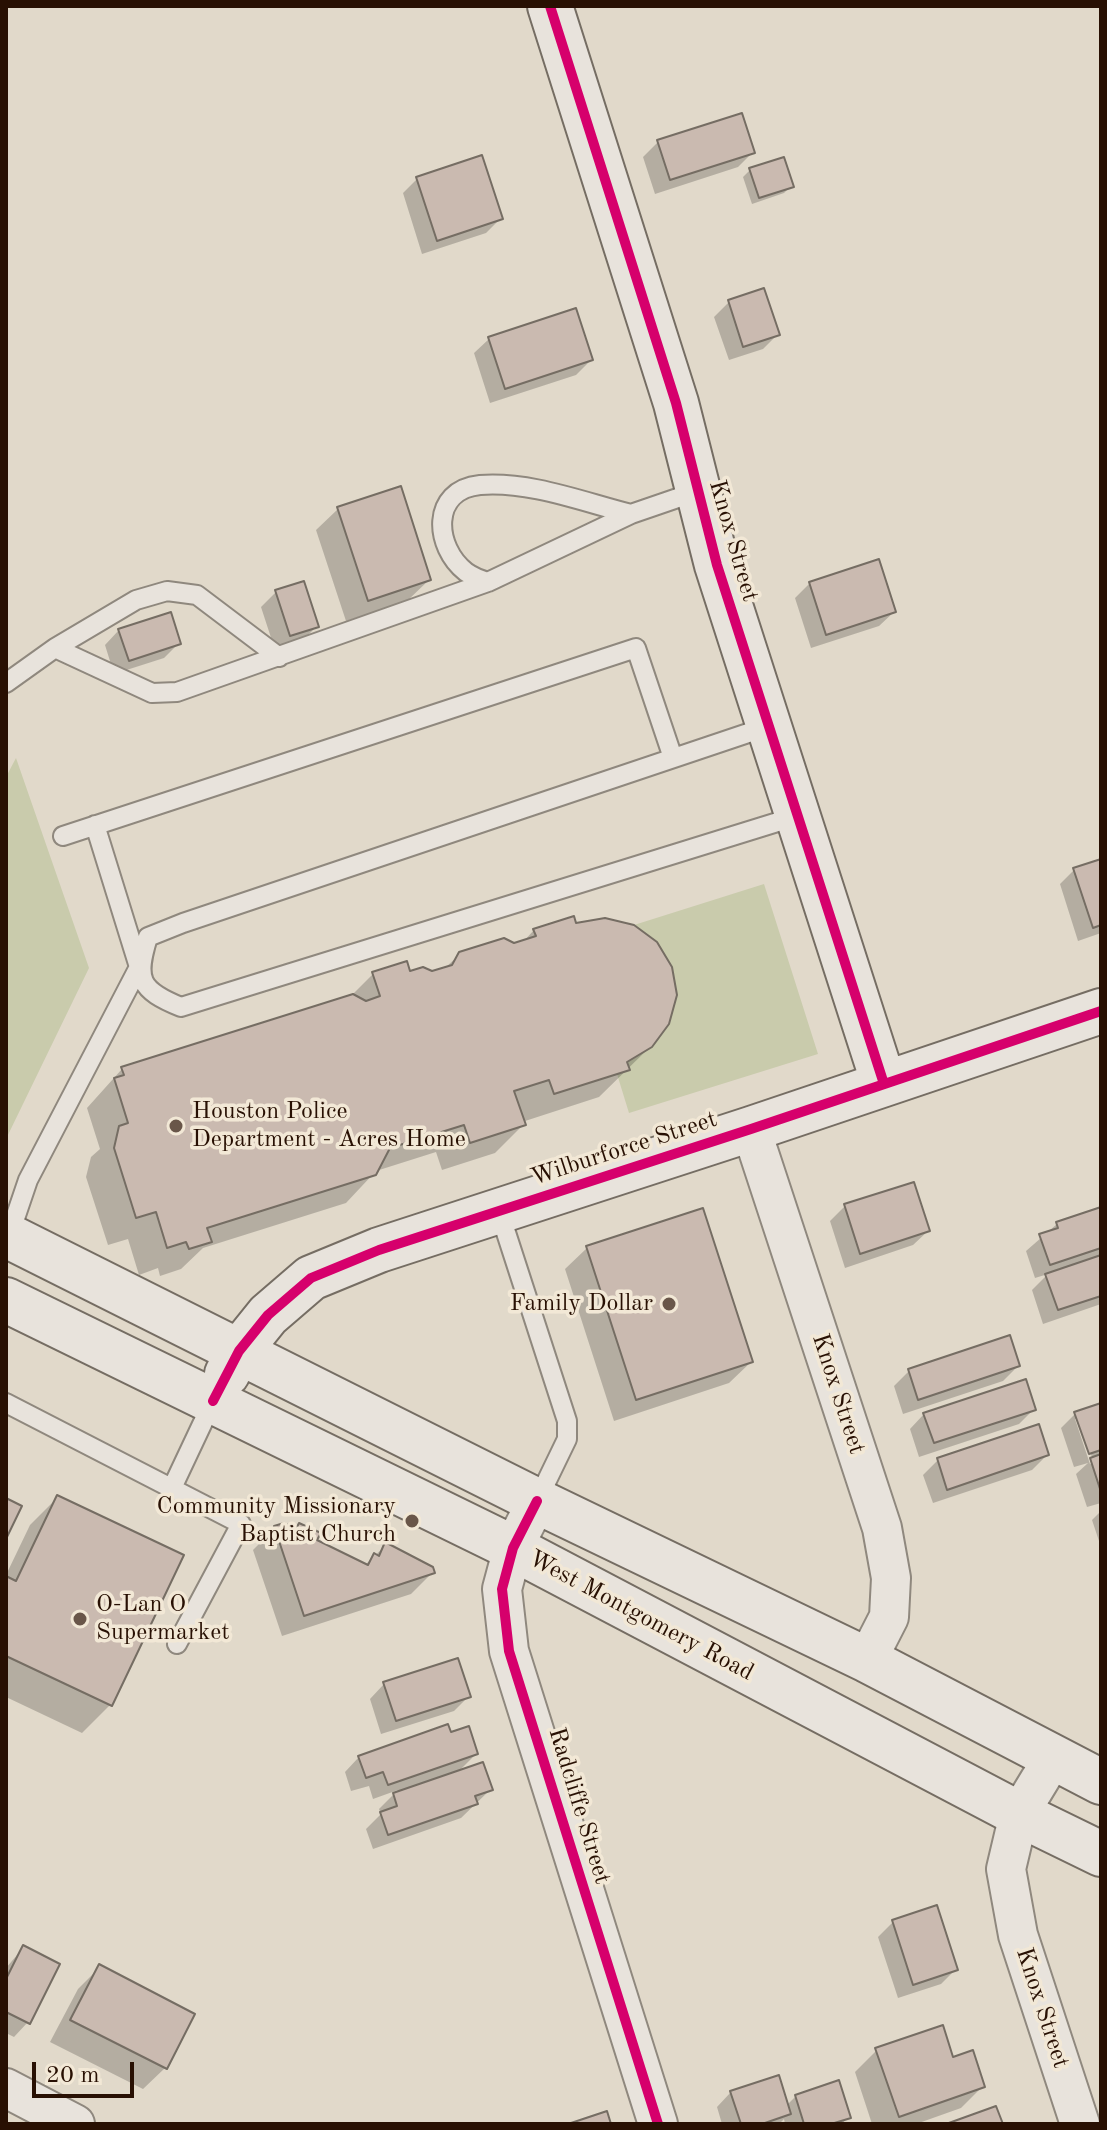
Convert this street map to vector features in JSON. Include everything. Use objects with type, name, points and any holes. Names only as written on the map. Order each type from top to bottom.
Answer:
[{"type":"main road","name":"Knox Street","points":[[550,6],[676,403],[717,565],[884,1084]]},
{"type":"main road","name":"Wilburforce Street","points":[[213,1401],[239,1351],[268,1315],[311,1278],[379,1250],[1101,1011]]},
{"type":"main road","points":[[8,1236],[537,1501],[867,1660],[1101,1782]]},
{"type":"main road","name":"West Montgomery Road","points":[[9,1310],[213,1401],[513,1548],[1101,1854]]},
{"type":"street","name":"Knox Street","points":[[751,1129],[882,1528],[891,1578],[889,1617],[867,1660]]},
{"type":"street","name":"Radcliffe Street","points":[[537,1501],[513,1548],[502,1589],[509,1651],[658,2124]]},
{"type":"street","name":"Knox Street","points":[[1053,1758],[1019,1814],[1006,1869],[1018,1935],[1080,2124]]},
{"type":"street","points":[[6,2088],[75,2124]]},
{"type":"lane","points":[[488,582],[465,572],[451,555],[445,541],[443,510],[449,498],[459,490],[478,485],[532,489],[631,514]]},
{"type":"lane","points":[[55,648],[152,693],[177,692],[488,582],[631,514],[698,491]]},
{"type":"lane","points":[[6,683],[55,648],[136,600],[167,591],[197,595],[279,657]]},
{"type":"lane","points":[[63,836],[636,648],[673,758]]},
{"type":"lane","points":[[8,1236],[28,1180],[139,967],[148,937],[769,726]]},
{"type":"lane","points":[[95,825],[145,986],[181,1007],[798,816]]},
{"type":"lane","points":[[499,1211],[567,1421],[567,1439],[537,1501]]},
{"type":"lane","points":[[172,1488],[213,1401]]},
{"type":"lane","points":[[6,1403],[241,1524],[177,1644]]},
{"type":"green space","points":[[16,758],[89,968],[6,1139],[6,777]]},
{"type":"green space","points":[[764,884],[818,1054],[629,1113],[617,1074],[629,1070],[627,1062],[647,1049],[660,1035],[677,995],[634,925]]},
{"type":"building","points":[[742,113],[755,153],[670,180],[657,140]]},
{"type":"building","points":[[482,155],[503,219],[437,241],[416,177]]},
{"type":"building","points":[[784,157],[794,187],[759,198],[749,168]]},
{"type":"building","points":[[764,288],[780,335],[743,347],[728,300]]},
{"type":"building","points":[[576,308],[593,360],[505,389],[488,337]]},
{"type":"building","points":[[401,486],[431,580],[368,601],[337,507]]},
{"type":"building","points":[[879,559],[896,612],[826,635],[809,582]]},
{"type":"building","points":[[304,581],[319,627],[290,636],[275,590]]},
{"type":"building","points":[[171,612],[181,644],[129,661],[118,629]]},
{"type":"building","points":[[1101,859],[1101,925],[1093,928],[1073,868]]},
{"type":"building","points":[[574,916],[576,923],[605,918],[634,925],[657,942],[672,967],[677,995],[669,1024],[652,1047],[627,1062],[630,1070],[554,1094],[549,1080],[514,1091],[526,1125],[470,1143],[464,1125],[390,1148],[376,1175],[207,1228],[212,1242],[189,1249],[186,1242],[167,1248],[156,1212],[136,1218],[114,1148],[119,1126],[128,1123],[114,1078],[124,1075],[121,1067],[353,994],[366,1001],[380,996],[372,972],[407,961],[410,971],[423,967],[432,971],[452,965],[459,952],[504,938],[514,943],[536,936],[533,929]]},
{"type":"building","points":[[914,1182],[930,1231],[860,1254],[844,1204]]},
{"type":"building","points":[[1101,1207],[1101,1248],[1050,1265],[1039,1234],[1058,1228],[1056,1222]]},
{"type":"building","name":"Family Dollar","points":[[703,1208],[753,1362],[636,1400],[586,1246]]},
{"type":"building","points":[[1101,1255],[1101,1296],[1058,1310],[1045,1274]]},
{"type":"building","points":[[1010,1335],[1020,1366],[918,1400],[908,1369]]},
{"type":"building","points":[[1026,1379],[1036,1410],[934,1443],[923,1413]]},
{"type":"building","points":[[1101,1403],[1101,1450],[1089,1454],[1074,1412]]},
{"type":"building","points":[[1039,1424],[1049,1455],[947,1490],[937,1458]]},
{"type":"building","points":[[1101,1454],[1101,1492],[1090,1458]]},
{"type":"building","name":"O-Lan O Supermarket","points":[[57,1495],[184,1555],[112,1706],[6,1656],[6,1576],[16,1581]]},
{"type":"building","points":[[6,1498],[22,1506],[6,1539]]},
{"type":"building","points":[[284,1523],[296,1529],[299,1523],[321,1533],[317,1540],[368,1565],[374,1553],[379,1556],[385,1542],[433,1567],[435,1573],[304,1616],[274,1526]]},
{"type":"building","points":[[458,1658],[471,1697],[396,1721],[383,1682]]},
{"type":"building","points":[[448,1724],[451,1732],[469,1726],[478,1754],[388,1785],[383,1772],[366,1778],[358,1756]]},
{"type":"building","points":[[483,1762],[493,1790],[475,1796],[478,1804],[388,1835],[380,1812],[397,1806],[393,1793]]},
{"type":"building","points":[[937,1905],[958,1970],[913,1985],[892,1920]]},
{"type":"building","points":[[23,1945],[60,1964],[30,2024],[6,2012],[6,1979]]},
{"type":"building","points":[[99,1964],[195,2014],[167,2069],[70,2020]]},
{"type":"building","points":[[943,2025],[953,2057],[973,2050],[985,2087],[899,2117],[875,2048]]},
{"type":"building","points":[[779,2075],[791,2114],[762,2124],[741,2124],[730,2091]]},
{"type":"building","points":[[839,2080],[851,2118],[831,2124],[804,2124],[795,2095]]},
{"type":"building","points":[[996,2106],[1003,2124],[946,2124]]},
{"type":"building","points":[[607,2111],[611,2124],[568,2124]]},
{"type":"cycle path","points":[[550,6],[676,403],[717,565],[884,1084]]},
{"type":"cycle path","points":[[213,1401],[239,1351],[268,1315],[311,1278],[379,1250],[1101,1011]]},
{"type":"cycle path","points":[[537,1501],[513,1548],[502,1589],[509,1651],[658,2124]]},
{"type":"place","name":"Houston Police Department - Acres Home","points":[[176,1126]]},
{"type":"place","name":"Family Dollar","points":[[669,1304]]},
{"type":"place","name":"Community Missionary Baptist Church","points":[[412,1521]]},
{"type":"place","name":"O-Lan O Supermarket","points":[[80,1619]]}]
